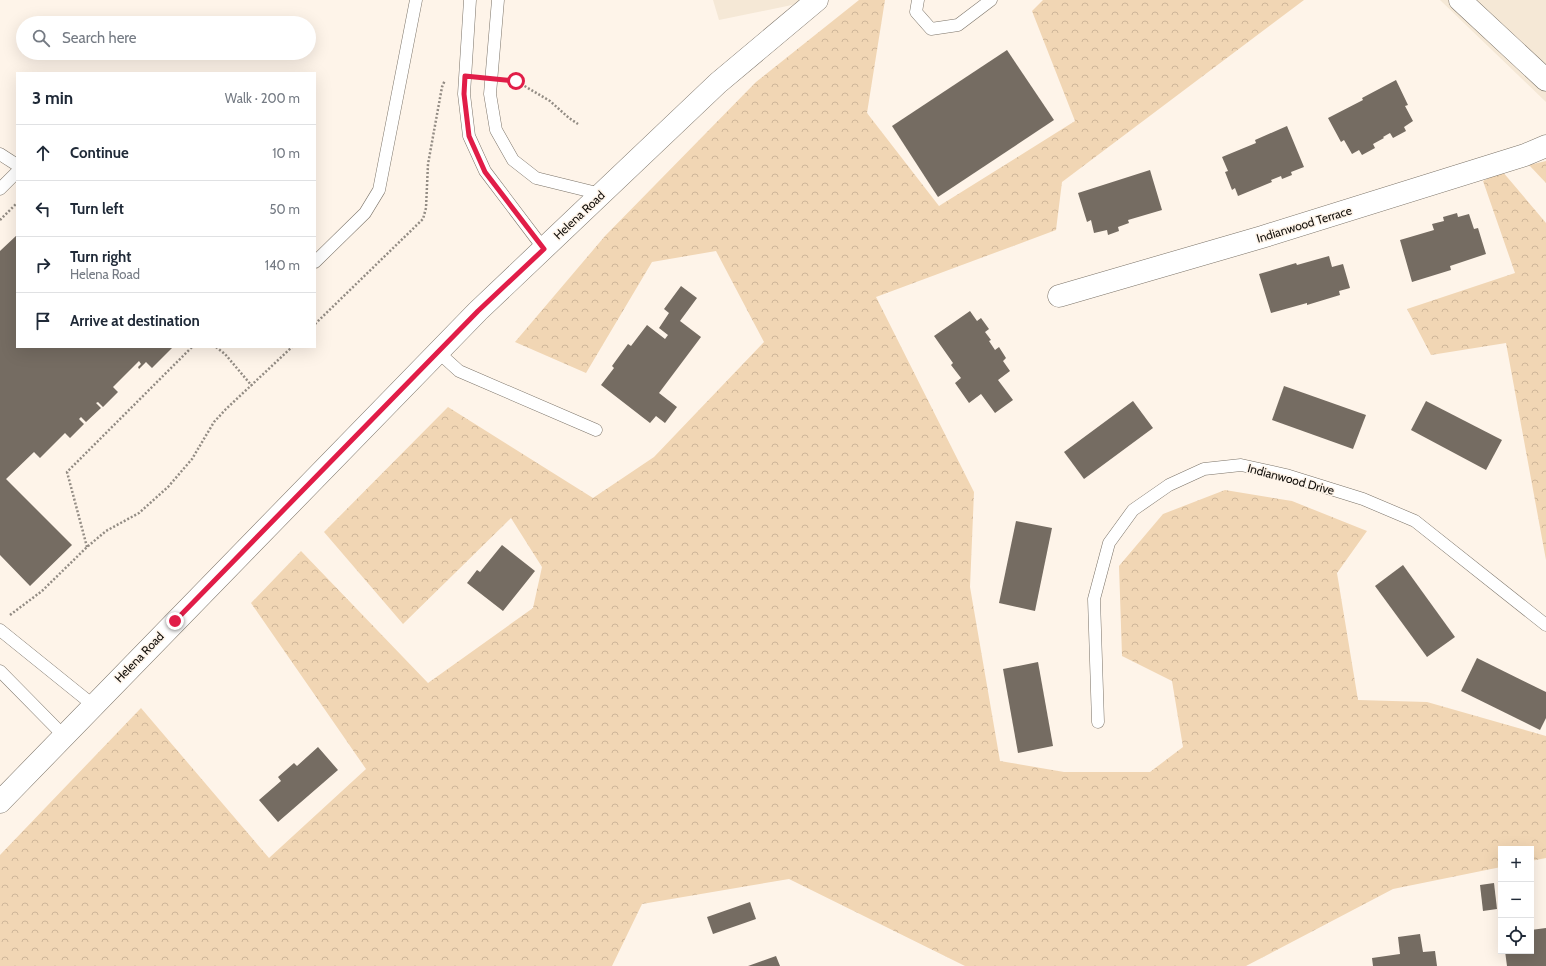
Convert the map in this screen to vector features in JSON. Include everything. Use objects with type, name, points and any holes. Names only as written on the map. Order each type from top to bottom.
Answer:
[{"type":"main road","name":"Helena Road","points":[[0,802],[478,311],[718,83],[817,0]]},
{"type":"main road","points":[[1460,0],[1546,80]]},
{"type":"main road","name":"Indianwood Terrace","points":[[1059,296],[1292,228],[1525,156],[1546,146]]},
{"type":"lane","points":[[316,261],[365,213],[379,190],[416,0]]},
{"type":"lane","points":[[470,0],[464,94],[469,136],[485,172],[544,249]]},
{"type":"lane","points":[[498,0],[490,94],[496,130],[513,160],[536,178],[601,194]]},
{"type":"lane","points":[[918,0],[916,12],[931,29],[958,25],[991,0]]},
{"type":"lane","points":[[0,154],[16,164]]},
{"type":"lane","points":[[0,189],[16,173]]},
{"type":"lane","points":[[438,352],[460,371],[596,430]]},
{"type":"lane","name":"Indianwood Drive","points":[[1098,722],[1094,599],[1109,543],[1133,510],[1169,485],[1204,469],[1241,465],[1286,475],[1363,499],[1414,520],[1546,625]]},
{"type":"lane","points":[[3,625],[93,705]]},
{"type":"lane","points":[[0,671],[64,736]]},
{"type":"path","points":[[316,323],[423,219],[426,208],[428,164],[442,87],[445,79],[451,76],[465,76]]},
{"type":"path","points":[[491,79],[516,81],[550,101],[578,124]]},
{"type":"path","points":[[0,220],[16,204]]},
{"type":"path","points":[[87,547],[67,472],[191,348]]},
{"type":"path","points":[[217,348],[225,354],[252,386]]},
{"type":"path","points":[[3,625],[9,615],[42,591],[87,547],[106,531],[139,513],[168,487],[192,459],[214,422],[291,348]]},
{"type":"shaded area","points":[[713,0],[816,0],[719,20]]},
{"type":"shaded area","points":[[1440,0],[1546,0],[1546,102]]},
{"type":"green space","points":[[859,0],[885,0],[867,113],[939,206],[1075,121],[1032,11],[1043,0],[1304,0],[1062,182],[1056,230],[876,297],[974,492],[970,587],[1000,761],[1064,772],[1150,772],[1183,747],[1172,681],[1122,656],[1119,566],[1163,514],[1225,490],[1292,501],[1367,531],[1337,573],[1358,700],[1427,702],[1546,736],[1546,858],[1534,860],[1534,846],[1498,846],[1498,868],[1393,889],[1246,966],[965,966],[789,879],[642,904],[612,966],[0,966],[0,855],[141,708],[269,858],[366,769],[251,603],[301,551],[428,683],[533,608],[542,567],[511,518],[403,624],[324,532],[448,407],[593,498],[654,457],[764,342],[716,251],[652,262],[586,373],[515,342],[605,236],[756,82]]},
{"type":"green space","points":[[1546,161],[1546,183],[1529,165]]},
{"type":"green space","points":[[1502,171],[1546,223],[1546,560],[1506,343],[1431,355],[1407,309],[1515,273],[1483,181]]},
{"type":"building","points":[[1007,50],[1054,120],[938,197],[892,126]]},
{"type":"building","points":[[1396,80],[1408,105],[1405,106],[1413,121],[1404,127],[1406,131],[1393,138],[1390,133],[1373,144],[1375,148],[1362,155],[1359,150],[1352,154],[1344,140],[1341,142],[1328,118],[1363,100],[1362,98]]},
{"type":"building","points":[[1287,126],[1304,167],[1291,172],[1292,175],[1282,179],[1281,176],[1271,180],[1272,182],[1238,196],[1235,188],[1232,190],[1225,172],[1228,171],[1222,157],[1256,143],[1255,140]]},
{"type":"building","points":[[1150,170],[1162,210],[1128,220],[1129,223],[1118,227],[1119,231],[1108,235],[1107,230],[1094,233],[1091,220],[1087,222],[1078,193]]},
{"type":"building","points":[[1457,213],[1458,217],[1469,214],[1474,229],[1478,228],[1486,254],[1450,266],[1451,270],[1412,282],[1400,240],[1434,230],[1432,224],[1444,221],[1443,217]]},
{"type":"building","points":[[16,236],[16,348],[172,348],[152,368],[146,362],[139,369],[138,367],[141,364],[139,361],[113,387],[118,392],[103,407],[98,402],[96,403],[101,408],[86,422],[81,417],[79,419],[84,424],[70,438],[65,433],[40,458],[34,452],[6,479],[72,545],[30,586],[0,555],[0,251]]},
{"type":"building","points":[[1329,256],[1332,267],[1343,264],[1350,288],[1339,291],[1340,295],[1307,305],[1307,303],[1271,313],[1259,274],[1296,263],[1297,265]]},
{"type":"building","points":[[681,286],[697,298],[680,321],[701,337],[659,393],[677,407],[665,423],[656,416],[650,423],[601,385],[614,368],[612,366],[628,344],[631,346],[647,325],[665,339],[668,335],[659,328],[669,313],[664,309]]},
{"type":"building","points":[[970,311],[977,321],[981,318],[989,329],[985,332],[991,340],[989,341],[995,350],[999,347],[1006,358],[1003,361],[1010,371],[998,380],[1013,400],[995,413],[981,394],[969,403],[955,383],[961,378],[951,365],[953,363],[934,336]]},
{"type":"building","points":[[1284,386],[1366,415],[1353,449],[1272,420]]},
{"type":"building","points":[[1133,401],[1153,428],[1084,479],[1064,452]]},
{"type":"building","points":[[1426,401],[1502,440],[1486,470],[1411,430]]},
{"type":"building","points":[[1016,521],[1052,528],[1035,611],[999,603]]},
{"type":"building","points":[[502,545],[535,571],[503,611],[467,583],[477,570],[480,572]]},
{"type":"building","points":[[1403,565],[1455,637],[1427,657],[1375,586]]},
{"type":"building","points":[[1477,658],[1546,692],[1546,718],[1540,730],[1461,691]]},
{"type":"building","points":[[1038,662],[1053,746],[1018,753],[1003,669]]},
{"type":"building","points":[[318,747],[338,770],[278,822],[259,800],[281,781],[278,777],[294,763],[297,766]]},
{"type":"building","points":[[1494,883],[1497,909],[1483,911],[1480,885]]},
{"type":"building","points":[[750,902],[756,919],[713,934],[707,917]]},
{"type":"building","points":[[1546,928],[1546,966],[1507,966],[1505,954],[1534,954],[1534,930]]},
{"type":"building","points":[[1420,934],[1423,952],[1435,951],[1437,966],[1373,966],[1372,958],[1400,954],[1398,937]]},
{"type":"building","points":[[776,956],[780,966],[748,966]]},
{"type":"route","points":[[175,621],[478,311],[544,249],[485,172],[469,136],[464,94],[465,76],[516,81]]}]
